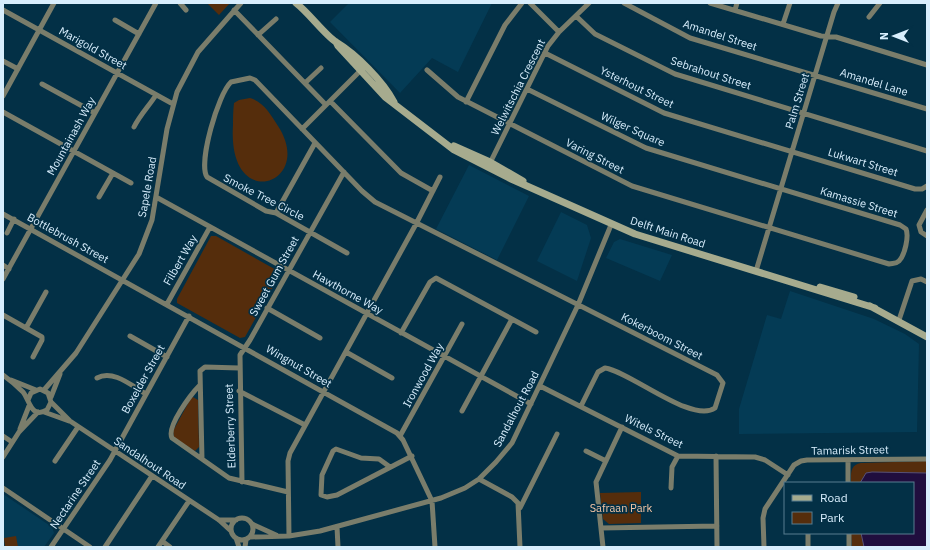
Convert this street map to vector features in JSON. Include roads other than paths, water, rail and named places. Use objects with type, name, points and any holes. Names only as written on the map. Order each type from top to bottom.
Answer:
[{"type":"street","points":[[3,96],[54,3]]},
{"type":"street","name":"Mountainash Way","points":[[3,279],[156,3]]},
{"type":"street","points":[[180,3],[186,10]]},
{"type":"street","name":"Sapele Road","points":[[44,390],[76,353],[123,280],[144,242],[152,220],[167,129],[173,104],[182,81],[196,56],[241,3]]},
{"type":"street","name":"Delft Main Road","points":[[296,3],[307,12]]},
{"type":"street","name":"Delft Main Road","points":[[300,3],[336,42],[349,50],[363,69],[390,94],[396,104],[420,125],[454,150],[489,165],[535,189],[611,225],[635,234],[798,284],[816,286],[858,298],[927,337]]},
{"type":"street","points":[[466,102],[505,25],[522,3]]},
{"type":"street","points":[[530,3],[559,32]]},
{"type":"street","name":"Welwitschia Crescent","points":[[489,165],[545,53],[559,32],[589,3]]},
{"type":"street","name":"Amandel Street","points":[[624,3],[690,38],[815,75]]},
{"type":"street","points":[[710,3],[827,36],[836,37],[927,65]]},
{"type":"street","points":[[735,10],[737,3]]},
{"type":"street","points":[[783,24],[790,3]]},
{"type":"street","name":"Palm Street","points":[[756,271],[838,3]]},
{"type":"street","points":[[870,17],[880,3]]},
{"type":"street","name":"Marigold Street","points":[[3,10],[173,104]]},
{"type":"street","points":[[234,10],[326,105]]},
{"type":"street","name":"Sebrahout Street","points":[[576,16],[595,34],[675,74],[804,113]]},
{"type":"street","points":[[258,35],[276,18]]},
{"type":"street","points":[[115,20],[139,34]]},
{"type":"street","name":"Ysterhout Street","points":[[545,53],[664,113],[792,151]]},
{"type":"street","points":[[3,61],[18,69]]},
{"type":"street","points":[[305,83],[321,68]]},
{"type":"street","points":[[302,129],[363,69]]},
{"type":"street","name":"Varing Street","points":[[427,70],[453,94],[466,102],[632,186],[769,227]]},
{"type":"street","name":"Amandel Lane","points":[[815,75],[927,109]]},
{"type":"street","name":"Smoke Tree Circle","points":[[344,172],[253,79],[231,82],[217,108],[204,167],[207,178],[266,212],[276,213],[347,253]]},
{"type":"street","points":[[42,84],[95,113]]},
{"type":"street","name":"Wilger Square","points":[[527,89],[646,148],[781,189]]},
{"type":"street","points":[[134,127],[139,116],[147,111],[156,95]]},
{"type":"street","points":[[330,101],[400,173],[433,191]]},
{"type":"street","points":[[3,112],[131,183]]},
{"type":"street","points":[[804,113],[927,151]]},
{"type":"street","points":[[276,213],[315,143]]},
{"type":"street","name":"Lukwart Street","points":[[792,151],[915,188],[922,189],[927,186]]},
{"type":"street","points":[[99,197],[113,172]]},
{"type":"street","name":"Kokerboom Street","points":[[344,172],[375,202],[717,375],[723,383],[715,408],[710,411],[693,411],[605,368],[598,372],[581,406]]},
{"type":"street","name":"Sweet Gum Street","points":[[244,347],[268,308],[344,172]]},
{"type":"street","points":[[289,536],[288,456],[367,314],[440,177]]},
{"type":"street","name":"Kamassie Street","points":[[769,227],[889,264],[896,263],[901,259],[908,237],[906,229],[900,225],[781,189]]},
{"type":"street","name":"Hawthorne Way","points":[[156,197],[531,404]]},
{"type":"street","points":[[927,210],[919,225],[921,232],[927,236]]},
{"type":"street","name":"Bottlebrush Street","points":[[3,214],[123,280]]},
{"type":"street","points":[[7,233],[14,219]]},
{"type":"street","name":"Sandalhout Road","points":[[278,536],[289,536],[337,527],[432,501],[452,494],[479,479],[496,462],[512,442],[578,305],[611,225]]},
{"type":"street","name":"Filbert Way","points":[[167,304],[210,227]]},
{"type":"street","points":[[3,265],[9,269]]},
{"type":"street","points":[[401,333],[430,282],[436,278],[536,332]]},
{"type":"street","points":[[899,320],[912,281],[921,279],[927,282]]},
{"type":"street","name":"Wingnut Street","points":[[123,280],[394,430],[400,436],[412,456],[432,501]]},
{"type":"street","points":[[26,328],[46,292]]},
{"type":"street","points":[[268,308],[320,338]]},
{"type":"street","points":[[3,315],[42,338],[33,357]]},
{"type":"street","name":"Boxelder Street","points":[[114,451],[189,316]]},
{"type":"street","points":[[462,411],[512,319]]},
{"type":"street","name":"Ironwood Way","points":[[400,436],[462,324]]},
{"type":"street","points":[[130,336],[167,357]]},
{"type":"street","name":"Elderberry Street","points":[[244,347],[240,355],[239,368],[242,482],[288,492]]},
{"type":"street","points":[[346,352],[392,378]]},
{"type":"street","points":[[202,459],[199,373],[203,368],[239,368]]},
{"type":"street","name":"Sapele Road","points":[[51,399],[61,371]]},
{"type":"street","points":[[97,378],[105,375],[113,376],[146,394]]},
{"type":"street","points":[[5,377],[23,392],[29,403],[41,412]]},
{"type":"street","points":[[3,457],[19,432],[41,412],[49,408],[51,399],[44,390],[36,390],[5,377]]},
{"type":"street","points":[[200,385],[190,396],[170,434],[174,440],[229,478],[242,482]]},
{"type":"street","name":"Witels Street","points":[[540,386],[678,456],[758,457],[788,475]]},
{"type":"street","points":[[19,432],[29,403],[30,395],[36,390]]},
{"type":"street","points":[[239,391],[305,425]]},
{"type":"street","name":"Sandalhout Road","points":[[51,399],[70,421],[78,427],[219,520],[232,531]]},
{"type":"street","name":"Sandalhout Road","points":[[41,412],[70,421]]},
{"type":"street","points":[[55,461],[78,427]]},
{"type":"street","points":[[603,547],[595,486],[622,427]]},
{"type":"street","points":[[520,547],[520,508],[557,434]]},
{"type":"street","points":[[3,436],[12,442]]},
{"type":"street","points":[[390,467],[379,459],[362,458],[336,449],[322,475],[321,495],[327,498],[337,495],[412,456]]},
{"type":"street","name":"Nectarine Street","points":[[51,547],[114,451]]},
{"type":"street","points":[[586,451],[606,460]]},
{"type":"street","points":[[671,488],[672,467],[678,456]]},
{"type":"street","points":[[716,456],[717,547]]},
{"type":"street","name":"Tamarisk Street","points":[[764,547],[765,512],[794,465],[801,461],[927,458]]},
{"type":"street","points":[[848,460],[848,482]]},
{"type":"street","points":[[105,547],[152,476]]},
{"type":"street","points":[[479,479],[515,499],[520,508]]},
{"type":"street","points":[[3,488],[90,547]]},
{"type":"street","points":[[158,547],[189,501]]},
{"type":"street","points":[[432,501],[435,547]]},
{"type":"street","points":[[219,520],[236,520],[245,518],[252,524],[278,536]]},
{"type":"street","points":[[236,520],[233,523],[232,531],[239,547]]},
{"type":"street","points":[[245,547],[248,538],[253,533],[252,524]]},
{"type":"street","points":[[601,528],[717,526]]},
{"type":"street","points":[[337,527],[338,547]]},
{"type":"street","points":[[808,534],[808,547]]},
{"type":"street","points":[[849,534],[849,547]]},
{"type":"street","points":[[236,538],[278,536]]},
{"type":"street","points":[[162,542],[170,547]]},
{"type":"park label","name":"Safraan Park","points":[[621,508]]}]
